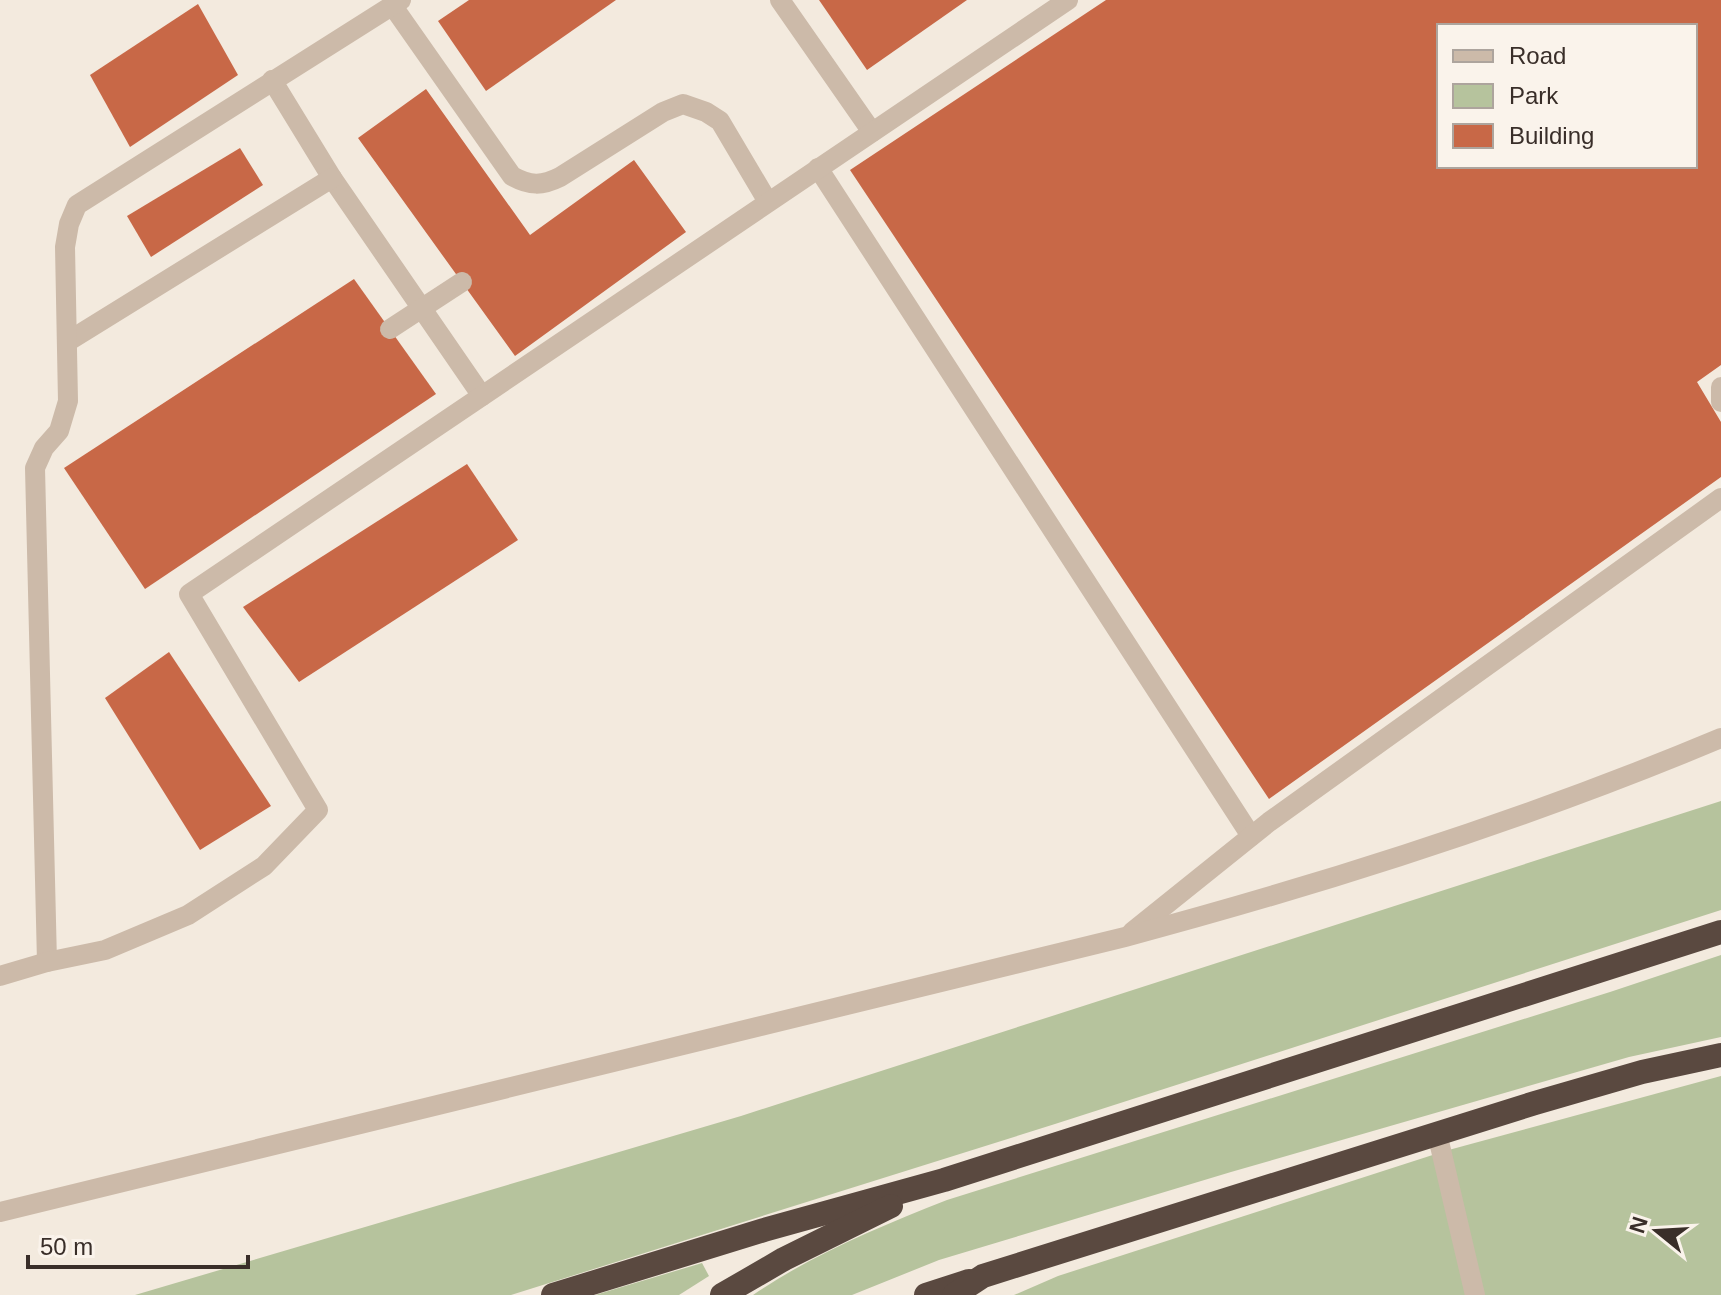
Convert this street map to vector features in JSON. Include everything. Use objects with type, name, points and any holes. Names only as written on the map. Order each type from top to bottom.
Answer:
[{"type":"highway","points":[[553,1295],[764,1230],[944,1180],[1721,932]]},
{"type":"highway","points":[[926,1295],[1437,1133],[1642,1072],[1721,1055]]},
{"type":"highway","points":[[722,1295],[784,1259],[944,1180]]},
{"type":"highway","points":[[954,1295],[983,1276]]},
{"type":"lane","points":[[780,0],[872,132]]},
{"type":"lane","points":[[47,962],[35,468],[44,448],[59,431],[68,401],[65,247],[69,224],[77,205],[396,3],[512,176],[525,183],[543,185],[560,177],[663,112],[683,104],[720,121],[768,202]]},
{"type":"lane","points":[[0,976],[105,950],[188,915],[264,866],[318,810],[189,594],[872,132],[1057,3]]},
{"type":"lane","points":[[272,80],[332,178],[482,396]]},
{"type":"lane","points":[[818,168],[1251,836]]},
{"type":"lane","points":[[67,342],[332,178]]},
{"type":"lane","points":[[390,329],[462,282]]},
{"type":"lane","points":[[1721,387],[1721,402]]},
{"type":"lane","points":[[1125,937],[1251,836],[1721,498]]},
{"type":"lane","points":[[0,1212],[1125,937],[1250,903],[1619,781],[1721,738]]},
{"type":"lane","points":[[1437,1133],[1475,1295]]},
{"type":"green space","points":[[1721,801],[1721,910],[511,1295],[135,1295],[741,1116]]},
{"type":"green space","points":[[1721,955],[1721,1037],[1629,1057],[1231,1172],[939,1260],[852,1295],[753,1295],[823,1254],[947,1200]]},
{"type":"green space","points":[[1721,1076],[1721,1295],[1014,1295],[1058,1276],[1445,1151]]},
{"type":"green space","points":[[702,1263],[709,1276],[679,1295],[595,1295]]},
{"type":"building","points":[[469,0],[616,0],[486,91],[438,21]]},
{"type":"building","points":[[819,0],[967,0],[867,70]]},
{"type":"building","points":[[1106,0],[1721,0],[1721,365],[1697,382],[1721,422],[1721,477],[1269,799],[850,170]]},
{"type":"building","points":[[198,4],[238,75],[130,147],[90,75]]},
{"type":"building","points":[[426,89],[530,235],[634,160],[686,232],[515,356],[358,138]]},
{"type":"building","points":[[240,148],[263,185],[151,257],[127,216]]},
{"type":"building","points":[[354,279],[436,394],[145,589],[64,468]]},
{"type":"building","points":[[467,464],[518,540],[299,682],[243,607]]},
{"type":"building","points":[[169,652],[271,806],[200,850],[105,698]]}]
